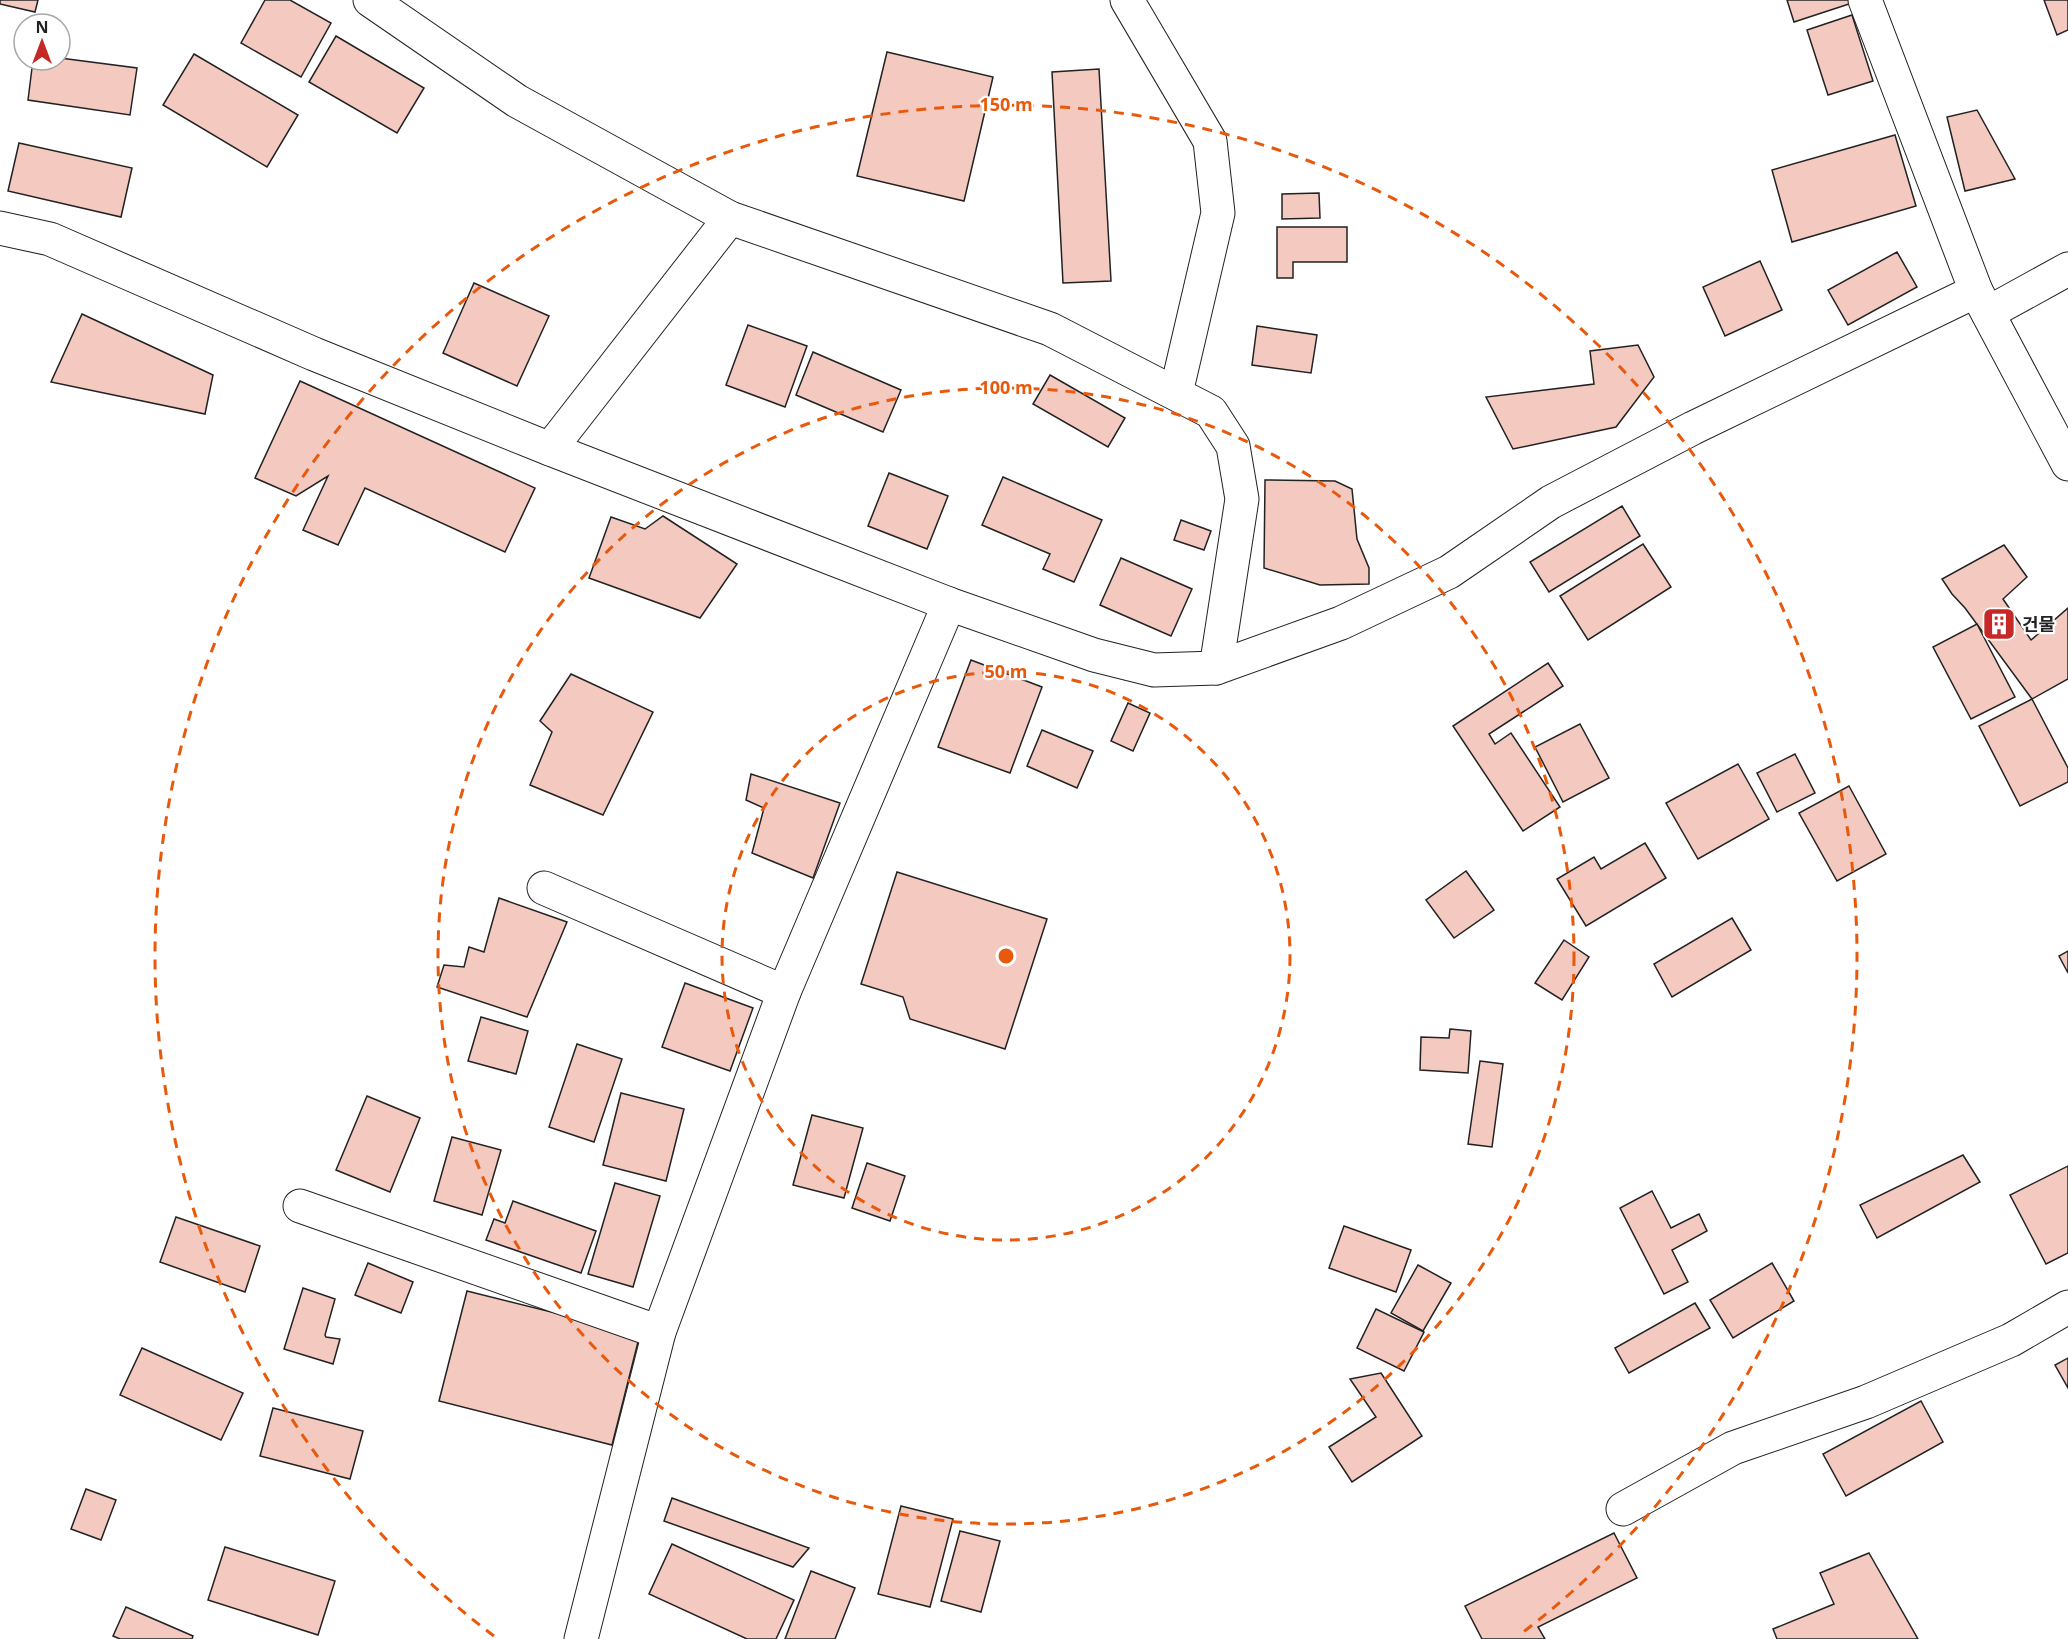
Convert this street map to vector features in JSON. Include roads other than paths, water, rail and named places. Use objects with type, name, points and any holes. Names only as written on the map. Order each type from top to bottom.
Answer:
[{"type":"street","points":[[370,0],[517,101],[730,218],[1050,329],[1211,412],[1233,446],[1242,499],[1216,668]]},
{"type":"street","points":[[1127,0],[1209,141],[1213,172],[1218,213],[1176,393]]},
{"type":"street","points":[[1865,0],[1982,302],[2068,464]]},
{"type":"street","points":[[550,449],[730,218]]},
{"type":"street","points":[[0,228],[50,239],[314,354],[550,449],[948,604],[1094,655],[1154,670],[1216,668],[1341,623],[1449,572],[1551,502],[1693,428],[1982,302],[2068,269]]},
{"type":"street","points":[[581,1639],[659,1332],[784,992],[948,604]]},
{"type":"street","points":[[544,888],[784,992]]},
{"type":"street","points":[[300,1206],[659,1332]]},
{"type":"street","points":[[1623,1509],[1733,1448],[1876,1398],[2011,1340],[2068,1307]]},
{"type":"place","name":"건물","points":[[1999,624]]}]
